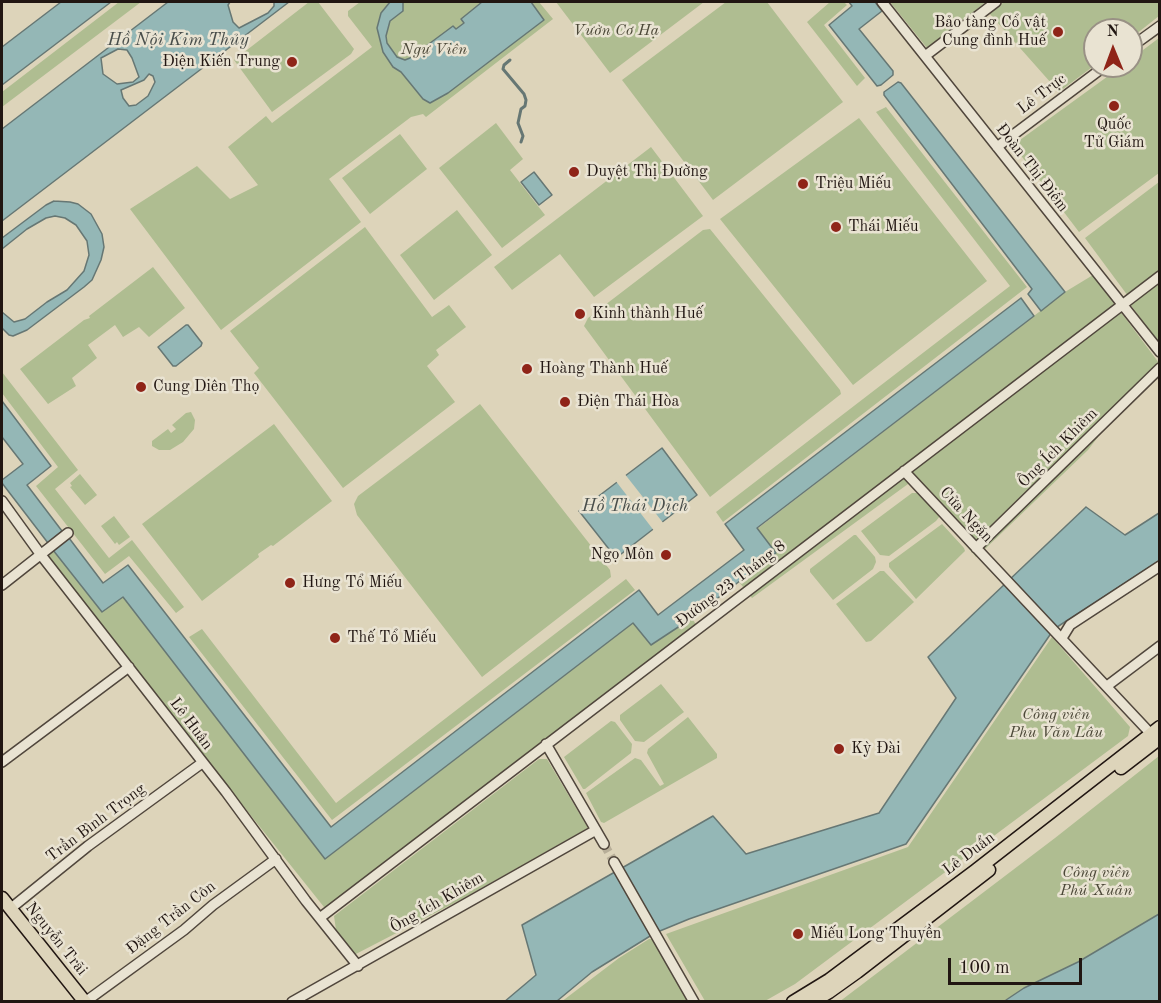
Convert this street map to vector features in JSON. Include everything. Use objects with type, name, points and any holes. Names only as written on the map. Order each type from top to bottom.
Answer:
[{"type":"main road","name":"Lê Duẩn","points":[[793,1002],[830,980],[1157,735]]},
{"type":"main road","name":"Lê Duẩn","points":[[812,1002],[857,972],[1157,735]]},
{"type":"main road","name":"Nguyễn Trãi","points":[[2,898],[85,1002]]},
{"type":"street","name":"Đoàn Thị Điểm","points":[[882,2],[1160,352]]},
{"type":"street","points":[[925,56],[996,2]]},
{"type":"street","points":[[1143,38],[1160,26]]},
{"type":"street","name":"Lê Trực","points":[[997,147],[1089,78]]},
{"type":"street","name":"Đường 23 Tháng 8","points":[[321,917],[1160,276]]},
{"type":"street","name":"Ông Ích Khiêm","points":[[976,548],[1160,368]]},
{"type":"street","name":"Cửa Ngăn","points":[[904,471],[1060,635]]},
{"type":"street","name":"Lê Huân","points":[[2,501],[41,555],[358,966]]},
{"type":"street","points":[[2,585],[68,533]]},
{"type":"street","points":[[1157,735],[1060,635],[1070,625],[1160,566]]},
{"type":"street","points":[[1107,686],[1160,646]]},
{"type":"street","points":[[2,762],[129,668]]},
{"type":"street","points":[[546,744],[604,844]]},
{"type":"street","name":"Trần Bình Trọng","points":[[10,909],[88,846],[202,763]]},
{"type":"street","name":"Ông Ích Khiêm","points":[[292,1002],[596,830]]},
{"type":"street","name":"Đặng Trần Côn","points":[[85,1002],[276,859]]},
{"type":"street","points":[[614,862],[694,1002]]},
{"type":"green space","points":[[119,2],[141,2],[2,107],[2,92]]},
{"type":"green space","points":[[309,2],[318,2],[354,49],[351,54],[272,112],[234,60]]},
{"type":"green space","name":"Ngự Viên","points":[[360,2],[539,2],[553,19],[426,117],[423,114],[411,117],[329,179],[361,222],[221,330],[130,209],[197,166],[230,199],[258,185],[228,147],[266,116],[272,123],[372,47],[348,16],[348,11]]},
{"type":"green space","name":"Vườn Cơ Hạ","points":[[556,2],[704,2],[610,73]]},
{"type":"green space","points":[[726,2],[767,2],[843,102],[713,200],[622,80]]},
{"type":"green space","points":[[830,2],[844,2],[847,5],[824,25],[865,78],[857,86],[807,22]]},
{"type":"green space","points":[[890,2],[986,2],[927,48]]},
{"type":"green space","points":[[1004,2],[1159,2],[1159,16],[1143,29],[1143,18],[1083,18],[1083,74],[1059,92],[989,13]]},
{"type":"green space","name":"Quốc Tử Giám","points":[[1159,38],[1159,173],[1079,232],[1013,145],[1105,78],[1143,78],[1143,50]]},
{"type":"green space","points":[[886,107],[1027,287],[723,522],[716,512],[1010,286],[876,112]]},
{"type":"green space","points":[[859,118],[987,281],[853,385],[720,219]]},
{"type":"green space","points":[[496,123],[523,159],[510,170],[545,215],[502,248],[439,168]]},
{"type":"green space","points":[[400,134],[427,169],[370,214],[342,178]]},
{"type":"green space","points":[[651,147],[703,216],[594,297],[560,254],[512,290],[494,267]]},
{"type":"green space","points":[[1159,182],[1159,272],[1128,296],[1085,238]]},
{"type":"green space","points":[[457,210],[492,255],[434,300],[400,255]]},
{"type":"green space","points":[[365,227],[432,317],[449,305],[466,327],[436,350],[439,355],[427,366],[455,402],[343,488],[254,373],[259,368],[230,331]]},
{"type":"green space","points":[[710,229],[841,394],[710,497],[584,326],[588,318],[703,230]]},
{"type":"green space","points":[[153,267],[185,308],[149,337],[139,327],[123,337],[115,325],[88,345],[97,358],[72,378],[76,386],[48,404],[20,369],[84,320],[90,318],[89,316]]},
{"type":"green space","points":[[1093,275],[1159,363],[1091,433],[1098,437],[1088,450],[984,550],[976,557],[914,485],[908,484],[752,598],[739,582],[744,580],[757,529],[1065,292]]},
{"type":"green space","points":[[1159,282],[1159,343],[1130,304]]},
{"type":"green space","points":[[2,372],[78,470],[55,489],[109,558],[132,540],[184,607],[176,613],[129,556],[105,574],[36,486],[58,467],[2,393]]},
{"type":"green space","points":[[480,404],[610,570],[611,577],[482,677],[357,515],[354,504],[358,496]]},
{"type":"green space","points":[[191,412],[195,420],[194,429],[183,442],[170,450],[159,450],[152,446],[152,441],[168,429],[171,433],[176,429],[172,425],[186,413]]},
{"type":"green space","points":[[274,424],[332,501],[273,546],[271,545],[258,554],[259,557],[202,601],[142,524]]},
{"type":"green space","points":[[80,474],[97,495],[85,505],[70,487],[72,486],[70,483]]},
{"type":"green space","points":[[912,493],[918,493],[940,516],[889,556],[880,555],[861,531]]},
{"type":"green space","points":[[114,516],[130,537],[119,545],[117,542],[115,544],[101,526]]},
{"type":"green space","points":[[942,524],[965,551],[916,599],[889,567],[889,563]]},
{"type":"green space","points":[[854,535],[875,557],[876,562],[873,569],[833,600],[810,569]]},
{"type":"green space","points":[[53,550],[102,612],[122,596],[325,859],[633,623],[651,645],[692,618],[698,628],[328,912],[44,557]]},
{"type":"green space","points":[[880,571],[884,571],[914,602],[871,641],[866,642],[836,604]]},
{"type":"green space","points":[[626,579],[635,590],[332,820],[189,637],[202,629],[336,803]]},
{"type":"green space","name":"Công viên Phu Văn Lâu","points":[[1052,637],[1130,727],[1128,736],[795,984],[765,1001],[705,1001],[666,934],[908,847]]},
{"type":"green space","points":[[661,684],[684,712],[644,742],[635,741],[620,720],[620,715]]},
{"type":"green space","points":[[688,717],[717,754],[717,758],[604,823],[601,822],[586,793],[635,758],[641,760],[660,786],[664,784],[647,753],[648,749]]},
{"type":"green space","points":[[611,721],[615,722],[632,744],[631,753],[583,789],[564,757]]},
{"type":"green space","name":"Công viên Phú Xuân","points":[[1159,756],[1159,914],[1078,962],[1003,1001],[839,1002],[1055,838]]},
{"type":"green space","points":[[539,759],[547,759],[588,828],[462,899],[354,955],[336,930],[334,916]]},
{"type":"green space","points":[[649,939],[655,939],[690,1002],[561,1002],[619,958]]},
{"type":"water","points":[[61,2],[111,2],[2,85],[2,47]]},
{"type":"water","name":"Hồ Nội Kim Thủy","points":[[168,2],[230,2],[228,5],[233,22],[239,28],[268,13],[274,6],[274,2],[289,2],[2,221],[2,129]],"holes":[[[118,49],[127,50],[132,58],[139,77],[133,82],[117,84],[103,74],[101,58]],[[149,74],[153,76],[155,82],[148,96],[136,105],[129,106],[121,90],[144,80]]]},
{"type":"water","points":[[390,2],[403,2],[403,11],[390,21],[386,36],[387,43],[397,57],[405,60],[453,26],[456,29],[464,23],[461,19],[482,2],[531,2],[544,20],[448,93],[430,103],[423,99],[401,72],[393,67],[383,52],[377,28],[381,13]]},
{"type":"water","points":[[849,2],[875,2],[882,11],[859,29],[893,71],[893,75],[881,85],[877,86],[829,25],[852,6]]},
{"type":"water","points":[[898,82],[1065,292],[1041,311],[1028,294],[1032,289],[884,95],[884,92]]},
{"type":"water","points":[[534,172],[552,195],[539,205],[521,182]]},
{"type":"water","points":[[54,201],[78,204],[91,214],[102,234],[104,247],[101,260],[92,280],[84,287],[27,330],[13,336],[9,335],[2,328],[2,312],[14,322],[25,319],[67,290],[84,271],[89,255],[87,241],[76,225],[65,218],[55,216],[46,218],[27,229],[2,249],[2,238]]},
{"type":"water","points":[[1021,298],[1034,316],[757,528],[776,553],[692,618],[651,645],[633,623],[325,859],[123,597],[102,612],[53,550],[69,538],[103,583],[128,565],[331,827],[639,590],[658,615],[744,550],[725,524]]},
{"type":"water","points":[[186,325],[202,343],[176,366],[173,366],[158,347]]},
{"type":"water","points":[[2,401],[51,466],[27,485],[62,531],[48,543],[2,483],[2,480],[23,464],[2,437]]},
{"type":"water","name":"Hồ Thái Dịch","points":[[662,448],[697,495],[616,558],[579,511]]},
{"type":"water","points":[[1086,507],[1125,535],[1159,513],[1159,561],[1054,629],[906,844],[689,919],[655,933],[592,972],[557,1001],[504,1002],[536,975],[522,925],[713,816],[746,854],[879,813],[956,698],[928,657]]},
{"type":"water","points":[[1159,914],[1159,1001],[1003,1002],[1024,988],[1078,962]]},
{"type":"pier","points":[[624,473],[664,524],[655,532],[615,480]]},
{"type":"waterway","points":[[510,60],[503,69],[524,94],[526,100],[518,123],[523,136],[521,142]]},
{"type":"tunnel","points":[[604,844],[614,862]]},
{"type":"place","name":"Bảo tàng Cổ vật Cung đình Huế","points":[[1058,32]]},
{"type":"place","name":"Điện Kiến Trung","points":[[292,62]]},
{"type":"place","name":"Quốc Tử Giám","points":[[1114,106]]},
{"type":"place","name":"Duyệt Thị Đường","points":[[574,172]]},
{"type":"place","name":"Triệu Miếu","points":[[803,184]]},
{"type":"place","name":"Thái Miếu","points":[[836,227]]},
{"type":"place","name":"Kinh thành Huế","points":[[580,314]]},
{"type":"place","name":"Hoàng Thành Huế","points":[[527,369]]},
{"type":"place","name":"Cung Diên Thọ","points":[[141,387]]},
{"type":"place","name":"Điện Thái Hòa","points":[[565,402]]},
{"type":"place","name":"Ngọ Môn","points":[[666,555]]},
{"type":"place","name":"Hưng Tổ Miếu","points":[[290,583]]},
{"type":"place","name":"Thế Tổ Miếu","points":[[335,638]]},
{"type":"place","name":"Kỳ Đài","points":[[839,749]]},
{"type":"place","name":"Miếu Long Thuyền","points":[[798,934]]}]
